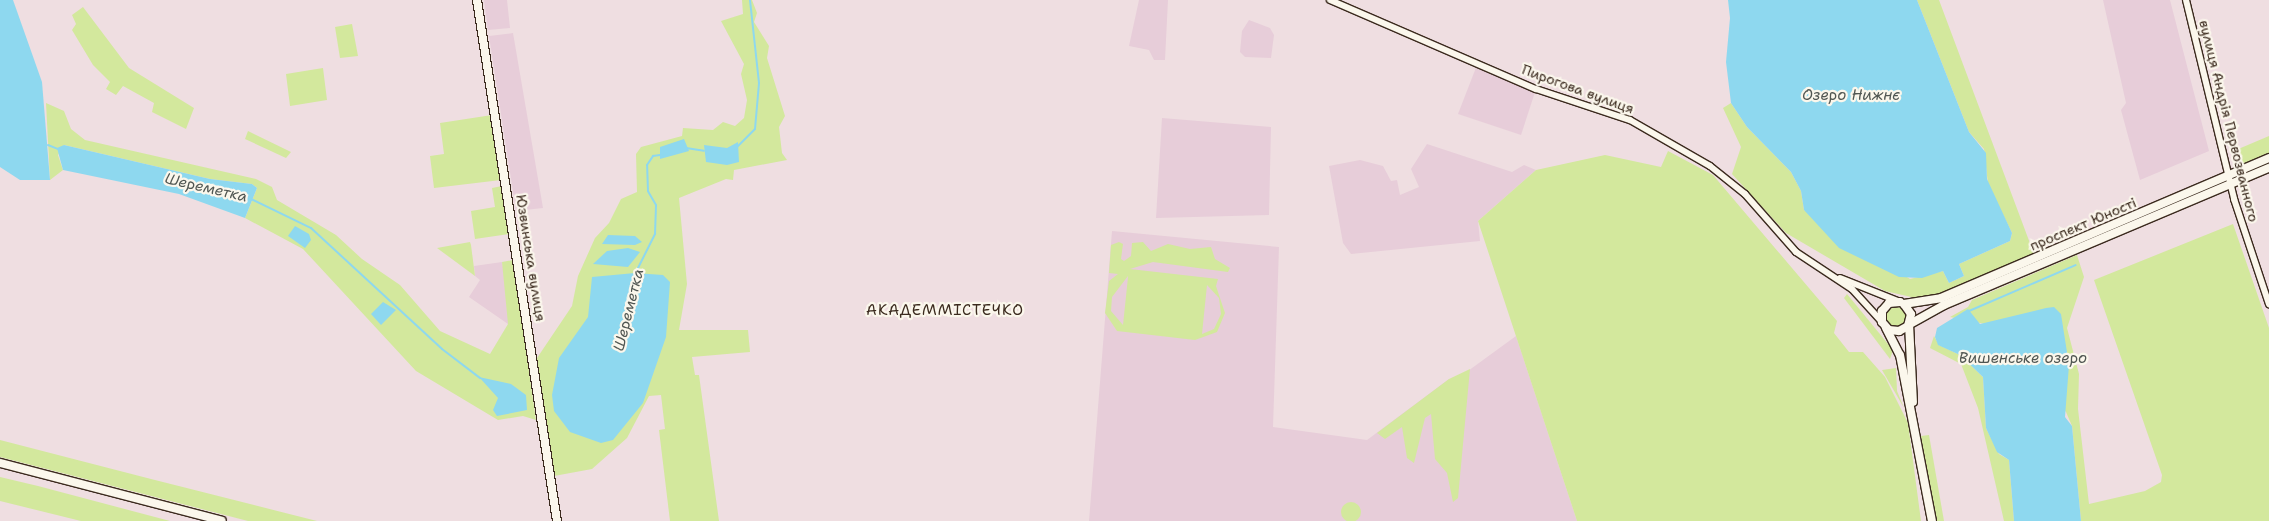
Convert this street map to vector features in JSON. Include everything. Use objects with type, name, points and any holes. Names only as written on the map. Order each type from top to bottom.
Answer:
[{"type":"main road","name":"Юзвинська вулиця","points":[[477,0],[557,521]]},
{"type":"main road","name":"проспект Юності","points":[[1902,303],[1942,298],[2269,158]]},
{"type":"main road","name":"проспект Юності","points":[[1909,324],[1920,320],[1953,301],[2269,168]]},
{"type":"main road","points":[[1902,303],[1911,314],[1909,324],[1899,331],[1884,325],[1885,306],[1902,303]]},
{"type":"main road","points":[[1908,348],[1920,320]]},
{"type":"main road","name":"Пирогова вулиця","points":[[1909,324],[1908,348],[1915,424]]},
{"type":"main road","name":"Пирогова вулиця","points":[[1884,325],[1900,355],[1915,424],[1932,521]]},
{"type":"main road","points":[[0,463],[222,521]]},
{"type":"street","name":"Пирогова вулиця","points":[[1330,0],[1471,62],[1630,120],[1710,166],[1745,194],[1796,252],[1836,276],[1902,303]]},
{"type":"street","name":"вулиця Андрія Первозванного","points":[[2186,0],[2230,185],[2269,304]]},
{"type":"street","name":"Пирогова вулиця","points":[[1836,276],[1884,325]]},
{"type":"shaded area","points":[[484,0],[507,0],[510,28],[488,30]]},
{"type":"shaded area","points":[[1139,0],[1168,0],[1165,60],[1154,60],[1149,50],[1129,46]]},
{"type":"shaded area","points":[[2103,0],[2170,0],[2209,151],[2140,180],[2121,110],[2126,103]]},
{"type":"shaded area","points":[[1249,20],[1270,28],[1274,35],[1271,58],[1245,57],[1240,52],[1242,31]]},
{"type":"shaded area","points":[[513,33],[543,208],[516,211],[489,36]]},
{"type":"shaded area","points":[[1477,65],[1536,89],[1521,135],[1458,114]]},
{"type":"shaded area","points":[[1162,118],[1271,127],[1269,215],[1156,218]]},
{"type":"shaded area","points":[[1427,144],[1512,172],[1524,165],[1536,170],[1478,221],[1480,241],[1351,254],[1343,243],[1329,166],[1360,160],[1383,166],[1391,181],[1397,180],[1400,195],[1419,187],[1411,169]]},
{"type":"shaded area","points":[[1112,231],[1279,247],[1273,427],[1367,440],[1449,379],[1457,379],[1516,336],[1577,521],[1089,521]]},
{"type":"shaded area","points":[[502,262],[508,294],[508,324],[469,297],[480,280],[475,276],[474,266]]},
{"type":"green space","points":[[742,0],[752,0],[757,13],[754,22],[769,46],[767,58],[785,116],[779,127],[782,153],[787,160],[734,170],[733,180],[726,179],[679,198],[687,284],[679,330],[748,330],[750,352],[692,357],[695,375],[699,375],[719,521],[670,521],[659,430],[665,429],[661,395],[649,396],[627,438],[592,469],[554,476],[535,361],[572,306],[578,276],[595,238],[609,223],[621,199],[637,192],[636,154],[641,147],[682,136],[683,128],[713,130],[723,122],[735,126],[744,118],[747,100],[741,74],[744,64],[721,21],[743,14]]},
{"type":"green space","points":[[1917,0],[1939,0],[2034,254],[1944,293],[1920,299],[1885,291],[1786,233],[1732,174],[1741,147],[1723,108],[1731,103],[1747,127],[1791,172],[1801,191],[1804,210],[1910,279],[1943,271],[1949,283],[1964,276],[1959,264],[2010,241],[2012,233],[1988,184],[1984,149],[1969,132]]},
{"type":"green space","points":[[83,7],[129,68],[194,108],[186,129],[152,112],[154,103],[123,86],[116,95],[106,89],[110,82],[93,65],[72,30],[76,24],[72,15]]},
{"type":"green space","points":[[352,24],[358,56],[340,58],[335,27]]},
{"type":"green space","points":[[323,68],[327,100],[290,106],[286,74]]},
{"type":"green space","points":[[46,103],[64,111],[71,129],[85,140],[256,179],[272,187],[277,200],[336,235],[362,259],[400,285],[440,331],[490,354],[508,324],[502,262],[513,260],[536,420],[523,416],[498,420],[416,371],[303,249],[245,218],[257,188],[252,184],[210,179],[64,145],[58,155],[63,170],[50,180]]},
{"type":"green space","points":[[492,115],[501,180],[434,188],[430,156],[444,154],[440,123]]},
{"type":"green space","points":[[248,131],[291,152],[286,158],[245,139]]},
{"type":"green space","points":[[2269,136],[2269,153],[2242,165],[2236,150]]},
{"type":"green space","points":[[1668,151],[1713,175],[1837,321],[1834,333],[1849,352],[1863,352],[1885,377],[1908,423],[1921,521],[1577,521],[1478,221],[1536,170],[1605,155],[1661,167]]},
{"type":"green space","points":[[502,186],[509,234],[475,239],[471,211],[495,207],[492,188]]},
{"type":"green space","points":[[2233,224],[2269,328],[2269,521],[2081,521],[2072,426],[2066,412],[1985,324],[1950,317],[1968,307],[1972,300],[2077,255],[2084,277],[2067,328],[2079,374],[2078,409],[2089,504],[2145,491],[2161,482],[2162,475],[2094,280]]},
{"type":"green space","points":[[470,242],[471,245],[475,276],[437,248]]},
{"type":"green space","points":[[1119,242],[1123,244],[1121,259],[1124,261],[1131,256],[1132,243],[1143,242],[1151,251],[1168,244],[1190,249],[1211,247],[1215,259],[1230,268],[1228,272],[1153,262],[1130,269],[1218,279],[1216,286],[1225,313],[1217,332],[1195,340],[1117,331],[1105,313],[1109,281],[1118,274],[1109,273],[1111,245]],"holes":[[[1128,277],[1123,325],[1111,311],[1112,297]],[[1207,285],[1219,298],[1221,314],[1214,329],[1202,334]]]},
{"type":"green space","points":[[1847,294],[1893,350],[1890,359],[1844,298]]},
{"type":"green space","points":[[1896,307],[1903,310],[1906,317],[1903,324],[1896,327],[1889,324],[1886,317],[1889,310]]},
{"type":"green space","points":[[1934,336],[1939,345],[1960,355],[1983,377],[1986,428],[1999,454],[2009,460],[2014,521],[2004,521],[1978,408],[1961,364],[1930,348]]},
{"type":"green space","points":[[1896,368],[1897,391],[1904,408],[1882,370]]},
{"type":"green space","points":[[1470,369],[1458,498],[1453,502],[1447,473],[1435,459],[1431,414],[1425,418],[1414,463],[1407,458],[1402,427],[1385,439],[1377,433],[1449,379]]},
{"type":"green space","points":[[1929,435],[1944,521],[1937,521],[1923,450],[1921,436]]},
{"type":"green space","points":[[0,440],[317,521],[248,521],[0,457]]},
{"type":"green space","points":[[0,477],[170,521],[81,521],[0,501]]},
{"type":"green space","points":[[1351,502],[1358,505],[1361,512],[1358,519],[1351,522],[1344,519],[1341,512],[1344,505]]},
{"type":"water","points":[[0,0],[13,0],[42,82],[50,180],[20,180],[0,167]]},
{"type":"water","name":"Озеро Нижнє","points":[[1728,0],[1917,0],[1969,132],[1986,153],[1987,179],[2012,233],[2010,241],[1959,264],[1964,276],[1949,283],[1943,271],[1922,278],[1899,277],[1839,248],[1804,210],[1801,191],[1791,172],[1747,127],[1731,103],[1726,62],[1730,18]]},
{"type":"water","points":[[684,139],[689,151],[660,159],[660,147]]},
{"type":"water","points":[[738,142],[739,162],[727,165],[706,162],[704,145],[727,148]]},
{"type":"water","points":[[64,145],[210,179],[252,184],[257,188],[245,218],[179,194],[63,170],[57,148]]},
{"type":"water","points":[[295,226],[309,234],[311,240],[305,248],[288,236]]},
{"type":"water","points":[[608,235],[635,236],[642,242],[635,245],[602,244]]},
{"type":"water","points":[[628,248],[640,252],[628,267],[593,264],[607,251]]},
{"type":"water","points":[[635,273],[663,275],[670,282],[666,337],[643,403],[613,440],[601,443],[570,432],[554,411],[552,395],[559,358],[588,317],[592,277]]},
{"type":"water","points":[[383,302],[396,310],[381,325],[371,314]]},
{"type":"water","name":"Вишенське озеро","points":[[2054,307],[2061,314],[2069,365],[2065,417],[2072,426],[2081,521],[2014,521],[2009,460],[1997,452],[1986,428],[1983,377],[1960,355],[1938,345],[1935,337],[1937,328],[1968,309],[1980,324]]},
{"type":"water","points":[[479,377],[511,384],[526,395],[527,410],[497,416],[493,410],[498,398]]},
{"type":"waterway","name":"Шереметка","points":[[735,149],[755,129],[759,83],[750,0]]},
{"type":"waterway","name":"Шереметка","points":[[48,145],[58,149]]},
{"type":"waterway","name":"Шереметка","points":[[686,148],[704,151]]},
{"type":"waterway","name":"Шереметка","points":[[635,274],[655,234],[656,205],[648,191],[647,165],[653,156],[660,155]]},
{"type":"waterway","name":"Шереметка","points":[[249,198],[311,228],[442,349],[480,378]]},
{"type":"waterway","points":[[1969,311],[2076,265]]},
{"type":"district","name":"АКАДЕММІСТЕЧКО","points":[[945,311]]}]
